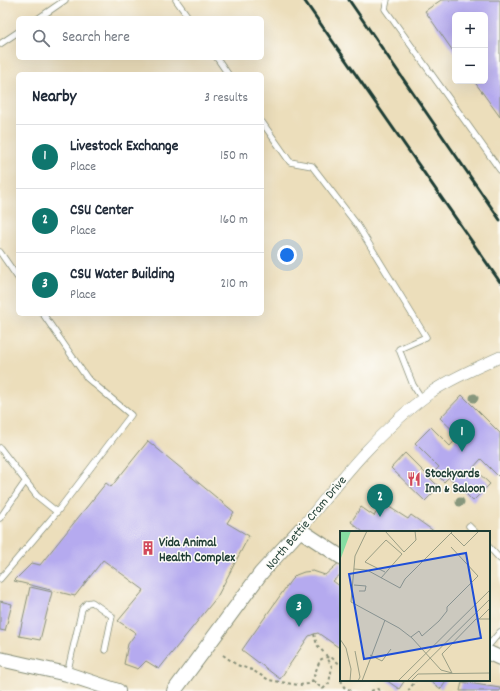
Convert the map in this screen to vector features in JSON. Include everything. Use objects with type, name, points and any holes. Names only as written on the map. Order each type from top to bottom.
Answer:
[{"type":"street","name":"North Bettie Cram Drive","points":[[174,691],[261,573],[300,530],[358,459],[403,415],[430,392],[500,357]]},
{"type":"street","points":[[300,530],[340,556]]},
{"type":"street","points":[[490,653],[500,658]]},
{"type":"street","points":[[0,659],[67,674],[118,691]]},
{"type":"lane","points":[[42,16],[66,0]]},
{"type":"lane","points":[[176,0],[188,16]]},
{"type":"lane","points":[[387,0],[385,9],[500,170]]},
{"type":"lane","points":[[0,44],[16,33]]},
{"type":"lane","points":[[218,60],[227,72]]},
{"type":"lane","points":[[264,125],[290,162],[312,166],[358,226],[426,337],[399,349],[413,385],[422,399]]},
{"type":"lane","points":[[0,252],[16,275]]},
{"type":"lane","points":[[0,579],[57,512],[131,415],[87,378],[44,316]]},
{"type":"lane","points":[[0,448],[37,496],[57,512]]},
{"type":"lane","points":[[0,518],[25,482]]},
{"type":"lane","points":[[470,526],[474,531]]},
{"type":"lane","points":[[490,548],[500,559]]},
{"type":"lane","points":[[67,674],[82,608],[87,603],[92,602],[112,616],[105,650]]},
{"type":"lane","points":[[490,644],[500,632]]},
{"type":"path","points":[[314,634],[317,645],[328,658],[332,667],[329,683],[323,689]]},
{"type":"path","points":[[224,655],[238,665],[252,670],[269,680],[300,685],[308,684],[312,680],[320,660],[325,657],[332,658],[340,664]]},
{"type":"path","points":[[312,680],[325,691]]},
{"type":"path","points":[[341,681],[344,687],[352,691]]},
{"type":"path","points":[[408,691],[415,681]]},
{"type":"path","points":[[371,691],[377,689],[382,691]]},
{"type":"building","points":[[441,0],[500,0],[500,117],[476,84],[488,84],[488,12],[452,12],[452,50],[425,11]]},
{"type":"building","points":[[462,395],[500,433],[500,474],[498,476],[481,459],[473,468],[490,484],[473,501],[449,477],[444,482],[434,472],[439,467],[415,443],[431,427],[450,446],[459,436],[440,418]]},
{"type":"building","name":"Vida Animal Health Complex","points":[[148,441],[234,512],[227,523],[249,536],[217,597],[159,669],[146,661],[138,669],[124,664],[128,644],[136,633],[118,621],[144,590],[103,560],[75,596],[14,581],[32,563],[40,565],[106,483],[111,487]]},
{"type":"building","points":[[405,453],[439,487],[425,501],[391,468]]},
{"type":"building","points":[[383,503],[408,519],[411,515],[434,531],[362,531],[351,522],[361,507],[374,516]]},
{"type":"building","points":[[340,562],[340,575],[333,581],[340,586],[340,648],[318,633],[309,636],[280,679],[242,650],[296,575],[313,571],[325,575]]},
{"type":"building","points":[[30,587],[52,592],[40,640],[19,636]]},
{"type":"building","points":[[0,601],[12,604],[5,631],[0,630]]},
{"type":"building","points":[[387,681],[404,681],[399,689]]},
{"type":"building","points":[[429,681],[446,681],[441,689]]},
{"type":"building","points":[[462,682],[500,688],[500,691],[460,691]]},
{"type":"railway","points":[[304,0],[500,282]]},
{"type":"railway","points":[[349,0],[500,220]]},
{"type":"place","name":"Livestock Exchange","points":[[462,452]]},
{"type":"place","name":"Stockyards Inn & Saloon","points":[[414,479]]},
{"type":"place","name":"CSU Center","points":[[380,517]]},
{"type":"place","name":"Vida Animal Health Complex","points":[[148,548]]},
{"type":"place","name":"CSU Water Building","points":[[299,627]]}]
